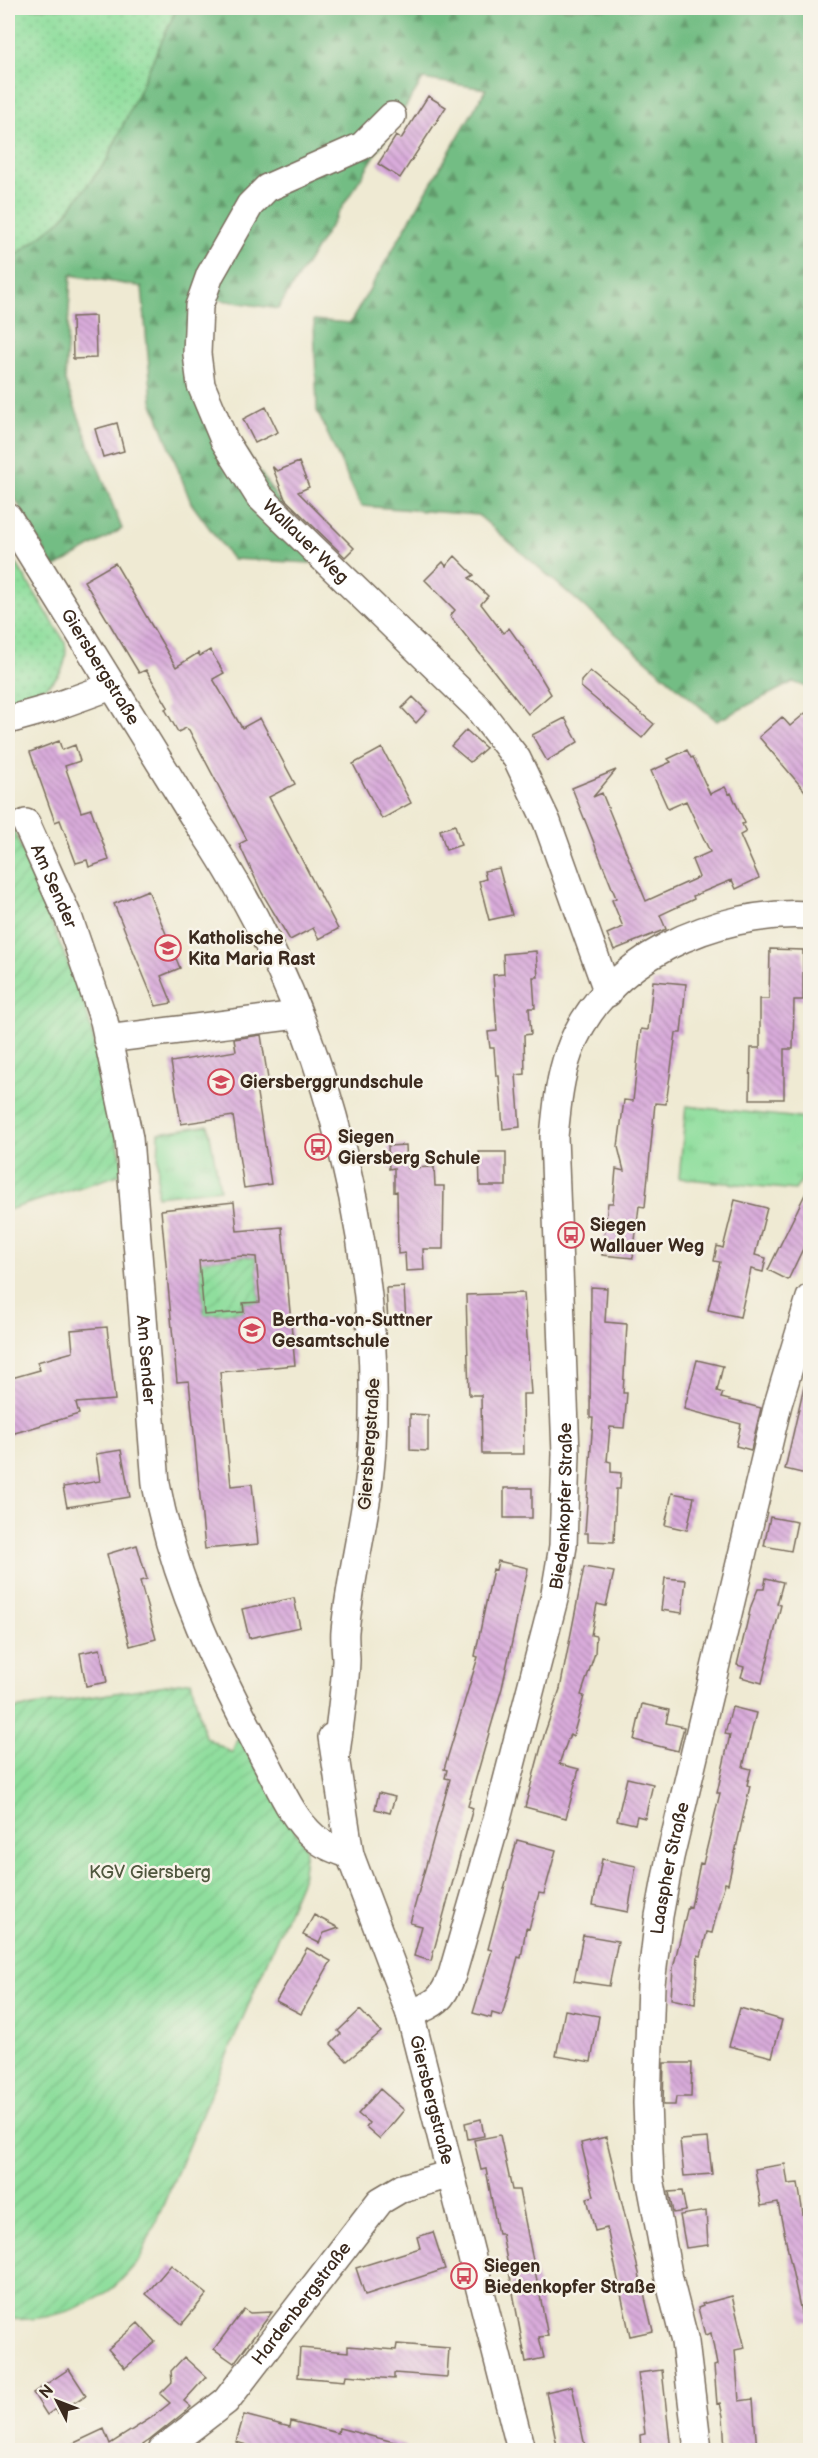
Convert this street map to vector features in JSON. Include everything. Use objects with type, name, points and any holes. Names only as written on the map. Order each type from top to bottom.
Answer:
[{"type":"street","name":"Wallauer Weg","points":[[392,116],[362,146],[267,188],[250,205],[210,275],[199,306],[196,354],[201,385],[224,440],[259,496],[477,707],[517,759],[547,822],[613,987]]},
{"type":"street","name":"Giersbergstraße","points":[[8,517],[193,816],[210,873],[224,895],[267,947],[297,1016],[342,1148],[360,1229],[371,1317],[374,1385],[368,1492],[345,1633],[330,1664],[325,1712],[336,1753],[342,1814],[350,1855],[410,2014],[520,2451]]},
{"type":"street","points":[[8,715],[61,690],[106,676]]},
{"type":"street","points":[[8,720],[51,708],[106,676]]},
{"type":"street","name":"Am Sender","points":[[26,823],[69,919],[104,1021],[129,1138],[149,1417],[156,1484],[165,1533],[190,1608],[243,1719],[289,1805],[314,1836],[330,1848],[350,1855]]},
{"type":"street","name":"Biedenkopfer Straße","points":[[410,2014],[434,2004],[444,1996],[452,1975],[497,1819],[554,1599],[563,1545],[566,1454],[558,1272],[556,1117],[559,1087],[570,1050],[593,1007],[613,987],[660,949],[715,926],[768,916],[810,915]]},
{"type":"street","points":[[107,1039],[297,1016]]},
{"type":"street","name":"Laaspher Straße","points":[[698,2451],[685,2342],[669,2278],[650,2178],[647,2103],[651,1983],[659,1916],[670,1857],[778,1404],[810,1298]]},
{"type":"street","name":"Hardenbergstraße","points":[[162,2451],[226,2401],[380,2201],[402,2188],[451,2174]]},
{"type":"green space","points":[[8,8],[177,8],[107,160],[62,219],[18,254],[8,255]]},
{"type":"green space","points":[[177,8],[810,8],[810,688],[793,682],[717,721],[478,515],[361,506],[317,411],[314,320],[350,323],[486,89],[423,79],[278,309],[209,298],[201,367],[222,415],[284,508],[311,563],[232,559],[191,503],[152,401],[142,287],[71,275],[65,381],[122,529],[54,568],[8,486],[8,255],[18,254],[62,219],[107,160]]},
{"type":"green space","points":[[8,550],[65,642],[66,656],[58,676],[50,683],[8,704]]},
{"type":"green space","points":[[8,816],[86,1008],[125,1173],[8,1210]]},
{"type":"green space","points":[[686,1106],[810,1119],[810,1179],[805,1176],[795,1190],[679,1178]]},
{"type":"green space","points":[[208,1125],[220,1189],[157,1196],[159,1133]]},
{"type":"green space","points":[[242,1256],[256,1257],[260,1302],[243,1303],[244,1312],[204,1315],[199,1261]]},
{"type":"green space","name":"KGV Giersberg","points":[[191,1681],[205,1737],[232,1753],[238,1737],[306,1848],[302,1879],[140,2259],[114,2287],[74,2309],[34,2319],[8,2319],[8,1710]]},
{"type":"building","points":[[428,96],[446,107],[400,178],[378,164],[396,136],[401,139]]},
{"type":"building","points":[[95,316],[96,358],[73,359],[72,317]]},
{"type":"building","points":[[266,407],[278,432],[255,443],[243,419]]},
{"type":"building","points":[[117,423],[124,451],[103,457],[95,429]]},
{"type":"building","points":[[299,462],[309,487],[298,492],[354,548],[345,557],[285,499],[272,466],[277,471]]},
{"type":"building","points":[[455,556],[474,575],[469,578],[488,596],[481,604],[503,633],[509,628],[551,694],[528,714],[450,616],[455,610],[425,580],[443,562],[446,566]]},
{"type":"building","points":[[115,563],[176,667],[198,653],[200,656],[210,650],[224,673],[213,679],[242,728],[260,718],[295,784],[269,797],[338,929],[319,939],[313,928],[290,940],[262,893],[239,844],[247,840],[189,730],[186,728],[178,732],[165,709],[168,707],[146,670],[139,673],[84,581]]},
{"type":"building","points":[[590,671],[654,724],[642,738],[581,687],[581,681]]},
{"type":"building","points":[[413,697],[427,711],[416,723],[402,708]]},
{"type":"building","points":[[810,709],[810,797],[759,737],[782,717],[790,726]]},
{"type":"building","points":[[565,718],[578,742],[547,761],[532,735]]},
{"type":"building","points":[[466,730],[486,748],[470,762],[451,746]]},
{"type":"building","points":[[59,741],[62,750],[75,745],[80,761],[65,766],[81,812],[91,809],[109,860],[89,867],[87,860],[76,863],[60,820],[55,822],[30,752]]},
{"type":"building","points":[[382,748],[411,803],[382,819],[353,764]]},
{"type":"building","points":[[687,750],[691,758],[693,757],[710,794],[725,787],[729,794],[731,793],[745,823],[742,824],[746,832],[740,835],[759,878],[736,889],[732,880],[693,896],[694,899],[660,915],[666,929],[614,950],[607,934],[623,927],[612,900],[616,898],[572,788],[616,770],[593,797],[602,793],[646,901],[699,877],[692,860],[710,852],[686,801],[668,809],[651,771],[671,762],[668,759]]},
{"type":"building","points":[[455,825],[461,845],[446,850],[440,830]]},
{"type":"building","points":[[499,868],[512,915],[489,920],[479,881],[486,879],[484,871]]},
{"type":"building","points":[[148,890],[180,968],[161,976],[172,1003],[156,1006],[114,904]]},
{"type":"building","points":[[770,949],[803,950],[803,1000],[794,1000],[793,1049],[784,1049],[784,1099],[750,1099],[751,1048],[760,1048],[760,999],[769,999]]},
{"type":"building","points":[[536,951],[538,977],[533,977],[535,1008],[529,1008],[531,1034],[524,1035],[525,1074],[516,1075],[520,1127],[503,1129],[499,1076],[496,1076],[494,1048],[490,1048],[488,1032],[497,1031],[493,975],[504,974],[503,954]]},
{"type":"building","points":[[653,981],[686,984],[681,1033],[676,1033],[666,1104],[655,1103],[645,1207],[639,1206],[633,1258],[602,1255],[608,1203],[613,1203],[616,1169],[624,1171],[618,1147],[624,1100],[633,1101],[641,1029],[648,1030]]},
{"type":"building","points":[[261,1035],[269,1085],[256,1087],[271,1184],[244,1188],[233,1116],[181,1124],[171,1062],[236,1051],[234,1039]]},
{"type":"building","points":[[406,1145],[407,1168],[434,1167],[435,1186],[444,1186],[443,1249],[423,1249],[424,1270],[406,1271],[405,1253],[398,1254],[397,1191],[394,1192],[394,1168],[389,1169],[388,1146]]},
{"type":"building","points":[[479,1152],[506,1152],[506,1186],[480,1186]]},
{"type":"building","points":[[810,1184],[810,1234],[788,1280],[768,1270]]},
{"type":"building","points":[[735,1200],[767,1208],[755,1255],[766,1258],[763,1272],[751,1269],[740,1317],[708,1310],[720,1262],[714,1261],[717,1246],[723,1248]]},
{"type":"building","points":[[234,1202],[237,1231],[282,1227],[295,1365],[220,1372],[231,1486],[252,1484],[258,1544],[205,1549],[189,1381],[177,1382],[161,1210]],"holes":[[[242,1256],[256,1257],[260,1302],[243,1303],[244,1312],[204,1315],[199,1261]]]},
{"type":"building","points":[[404,1287],[406,1323],[388,1324],[386,1288]]},
{"type":"building","points":[[591,1287],[607,1288],[605,1322],[627,1324],[623,1393],[627,1393],[624,1428],[610,1427],[607,1461],[611,1462],[611,1472],[621,1473],[620,1489],[616,1489],[614,1542],[588,1541],[588,1533],[585,1533],[593,1418],[590,1418]]},
{"type":"building","points":[[524,1293],[531,1394],[523,1394],[524,1454],[482,1454],[481,1395],[469,1395],[466,1295]]},
{"type":"building","points":[[107,1327],[115,1400],[76,1403],[79,1414],[8,1435],[8,1379],[40,1370],[37,1362],[73,1352],[71,1330]]},
{"type":"building","points":[[697,1360],[723,1366],[717,1391],[723,1393],[721,1398],[761,1408],[751,1450],[736,1446],[741,1424],[684,1409]]},
{"type":"building","points":[[804,1386],[810,1387],[810,1475],[785,1469]]},
{"type":"building","points":[[410,1414],[428,1415],[428,1451],[410,1450]]},
{"type":"building","points":[[121,1450],[130,1497],[67,1507],[63,1487],[100,1481],[96,1454]]},
{"type":"building","points":[[504,1488],[532,1488],[532,1518],[504,1518]]},
{"type":"building","points":[[672,1493],[694,1497],[687,1530],[665,1525]]},
{"type":"building","points":[[770,1517],[797,1522],[791,1551],[764,1546]]},
{"type":"building","points":[[137,1545],[147,1579],[140,1581],[156,1639],[130,1646],[107,1554]]},
{"type":"building","points":[[498,1561],[528,1568],[502,1688],[468,1806],[473,1808],[431,1961],[414,1956],[422,1926],[410,1923],[450,1779],[445,1778],[447,1770],[444,1769],[478,1657],[475,1656],[493,1569],[496,1570]]},
{"type":"building","points":[[584,1567],[614,1572],[606,1606],[597,1604],[591,1635],[596,1636],[595,1653],[581,1695],[584,1696],[573,1736],[570,1734],[559,1764],[579,1769],[566,1818],[525,1807],[545,1732],[560,1689]]},
{"type":"building","points":[[665,1578],[686,1580],[682,1613],[661,1610]]},
{"type":"building","points":[[766,1578],[783,1582],[777,1604],[781,1605],[762,1683],[741,1677],[744,1667],[737,1665],[751,1606],[758,1589],[764,1589]]},
{"type":"building","points":[[294,1598],[300,1627],[249,1638],[242,1609]]},
{"type":"building","points":[[100,1649],[107,1682],[86,1686],[80,1653]]},
{"type":"building","points":[[642,1704],[669,1710],[666,1723],[684,1727],[678,1751],[634,1740]]},
{"type":"building","points":[[732,1707],[756,1713],[743,1767],[751,1769],[747,1785],[750,1786],[728,1884],[725,1883],[712,1933],[707,1932],[701,1956],[698,1955],[695,2004],[671,1999],[673,1968],[688,1906],[691,1907],[700,1863],[703,1864],[720,1793],[717,1793],[730,1735],[725,1734]]},
{"type":"building","points":[[627,1778],[653,1784],[645,1818],[637,1816],[635,1824],[617,1820]]},
{"type":"building","points":[[379,1793],[395,1797],[390,1813],[375,1809]]},
{"type":"building","points":[[517,1840],[556,1850],[544,1894],[539,1893],[529,1929],[526,1928],[521,1958],[518,1957],[502,2016],[492,2013],[491,2018],[473,2013],[492,1950],[488,1949]]},
{"type":"building","points":[[602,1859],[636,1866],[628,1912],[593,1905]]},
{"type":"building","points":[[314,1915],[339,1928],[324,1933],[319,1943],[303,1935]]},
{"type":"building","points":[[583,1935],[618,1941],[609,1986],[574,1981]]},
{"type":"building","points":[[307,1948],[331,1961],[301,2014],[276,2001]]},
{"type":"building","points":[[740,2008],[782,2020],[772,2057],[729,2046]]},
{"type":"building","points":[[360,2010],[381,2032],[347,2061],[331,2044],[341,2034],[338,2031]]},
{"type":"building","points":[[565,2010],[599,2016],[591,2062],[556,2056]]},
{"type":"building","points":[[664,2063],[692,2063],[691,2097],[676,2097],[675,2105],[663,2105]]},
{"type":"building","points":[[380,2089],[404,2110],[380,2139],[366,2127],[369,2123],[358,2114]]},
{"type":"building","points":[[481,2119],[484,2136],[468,2139],[465,2123]]},
{"type":"building","points":[[500,2135],[512,2190],[519,2190],[548,2336],[539,2337],[544,2358],[526,2362],[502,2234],[498,2234],[486,2169],[481,2170],[474,2140]]},
{"type":"building","points":[[606,2137],[653,2331],[630,2336],[607,2228],[595,2231],[587,2198],[594,2196],[581,2143]]},
{"type":"building","points":[[708,2138],[712,2174],[684,2176],[680,2140]]},
{"type":"building","points":[[785,2164],[788,2184],[798,2183],[803,2214],[806,2213],[810,2234],[810,2321],[803,2322],[778,2203],[761,2206],[755,2169]]},
{"type":"building","points":[[682,2191],[686,2211],[673,2213],[669,2192]]},
{"type":"building","points":[[706,2211],[708,2245],[686,2248],[680,2215]]},
{"type":"building","points":[[433,2232],[445,2269],[365,2295],[356,2268],[420,2248],[417,2237]]},
{"type":"building","points":[[171,2265],[207,2294],[182,2324],[146,2294]]},
{"type":"building","points":[[732,2296],[745,2348],[735,2350],[739,2401],[753,2399],[757,2451],[725,2451],[723,2416],[720,2403],[717,2404],[714,2366],[717,2365],[711,2333],[705,2335],[698,2308],[703,2306],[702,2304]]},
{"type":"building","points":[[244,2309],[250,2313],[272,2312],[234,2363],[214,2349]]},
{"type":"building","points":[[138,2323],[155,2342],[125,2368],[108,2349]]},
{"type":"building","points":[[397,2344],[449,2348],[447,2377],[394,2373],[394,2379],[346,2375],[345,2381],[298,2377],[300,2348],[348,2352],[348,2346],[396,2350]]},
{"type":"building","points":[[184,2357],[206,2377],[184,2401],[191,2407],[150,2440],[134,2451],[57,2451],[104,2429],[110,2444],[151,2418],[170,2403],[160,2394],[172,2382],[171,2371]]},
{"type":"building","points":[[69,2369],[86,2395],[58,2413],[55,2409],[47,2415],[33,2393]]},
{"type":"building","points":[[662,2370],[671,2451],[641,2451],[640,2435],[645,2434],[638,2373]]},
{"type":"building","points":[[572,2386],[586,2451],[558,2451],[546,2392]]},
{"type":"building","points":[[244,2415],[290,2427],[291,2421],[338,2433],[339,2428],[406,2445],[406,2451],[267,2451],[236,2442]]},
{"type":"place","name":"Katholische Kita Maria Rast","points":[[168,948]]},
{"type":"place","name":"Giersberggrundschule","points":[[221,1082]]},
{"type":"place","name":"Siegen Giersberg Schule","points":[[318,1147]]},
{"type":"place","name":"Siegen Wallauer Weg","points":[[571,1235]]},
{"type":"place","name":"Bertha-von-Suttner Gesamtschule","points":[[252,1330]]},
{"type":"place","name":"Siegen Biedenkopfer Straße","points":[[464,2276]]}]
